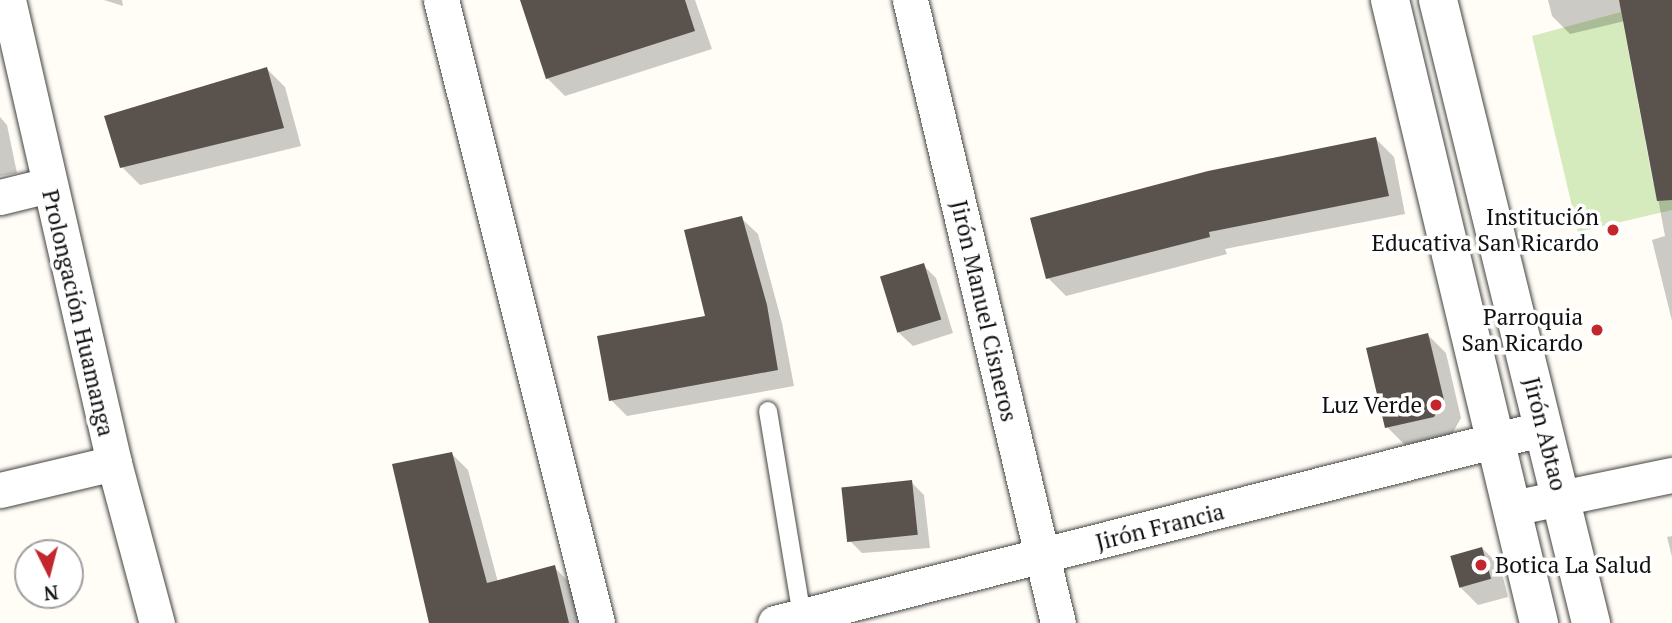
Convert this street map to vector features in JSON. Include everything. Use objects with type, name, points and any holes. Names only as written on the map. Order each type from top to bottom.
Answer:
[{"type":"street","name":"Prolongación Huamanga","points":[[8,0],[48,185],[114,463],[157,623]]},
{"type":"street","points":[[441,0],[597,623]]},
{"type":"street","name":"Jirón Manuel Cisneros","points":[[909,0],[1058,623]]},
{"type":"street","points":[[1390,0],[1539,623]]},
{"type":"street","name":"Jirón Abtao","points":[[1438,0],[1591,623]]},
{"type":"street","points":[[0,197],[48,185]]},
{"type":"street","name":"Jirón Francia","points":[[794,621],[1544,428]]},
{"type":"street","points":[[0,490],[114,463]]},
{"type":"street","points":[[1511,508],[1561,500],[1672,475]]},
{"type":"lane","points":[[768,411],[794,621]]},
{"type":"green space","points":[[1621,12],[1653,183],[1672,179],[1672,210],[1578,232],[1532,36]]},
{"type":"building","points":[[520,0],[685,0],[695,31],[546,79]]},
{"type":"building","points":[[1619,0],[1672,0],[1672,200],[1657,201]]},
{"type":"building","points":[[267,67],[284,128],[120,168],[104,116]]},
{"type":"building","points":[[1376,137],[1389,196],[1209,232],[1210,237],[1046,279],[1030,218],[1208,171]]},
{"type":"building","points":[[742,216],[767,305],[778,370],[609,401],[597,336],[705,316],[684,230]]},
{"type":"building","points":[[924,263],[941,319],[897,333],[880,276]]},
{"type":"building","points":[[1428,333],[1444,400],[1434,417],[1385,428],[1366,348]]},
{"type":"building","points":[[452,452],[487,583],[555,565],[569,623],[429,623],[392,464]]},
{"type":"building","points":[[912,480],[918,535],[847,542],[841,487]]},
{"type":"building","points":[[1482,547],[1491,579],[1459,588],[1450,556]]},
{"type":"place","name":"Institución Educativa San Ricardo","points":[[1613,230]]},
{"type":"place","name":"Parroquia San Ricardo","points":[[1597,330]]},
{"type":"place","name":"Luz Verde","points":[[1436,405]]},
{"type":"place","name":"Botica La Salud","points":[[1481,565]]}]
